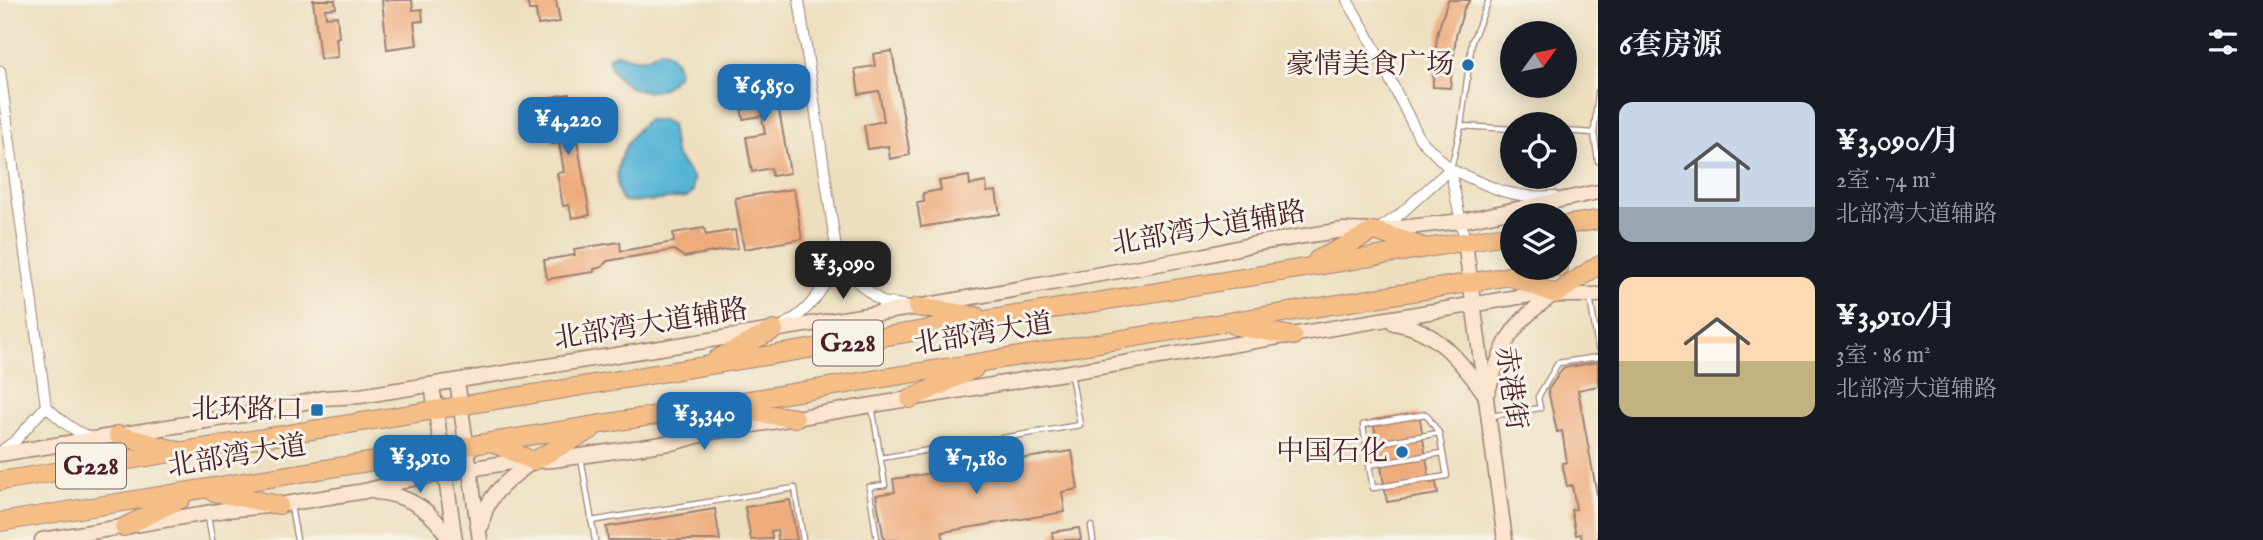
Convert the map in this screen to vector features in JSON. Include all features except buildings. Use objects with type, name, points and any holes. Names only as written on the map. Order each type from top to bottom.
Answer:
[{"type":"highway","points":[[1577,224],[1598,220]]},
{"type":"highway","points":[[1301,269],[1374,231],[1427,248]]},
{"type":"highway","name":"北部湾大道","points":[[0,481],[1500,236]]},
{"type":"highway","points":[[1577,265],[1598,263]]},
{"type":"highway","points":[[1518,280],[1556,294],[1598,263]]},
{"type":"highway","name":"北部湾大道","points":[[0,522],[1500,277]]},
{"type":"highway","points":[[917,307],[993,319]]},
{"type":"highway","points":[[1221,323],[1293,337]]},
{"type":"highway","points":[[703,366],[774,330]]},
{"type":"highway","points":[[910,399],[994,360]]},
{"type":"highway","points":[[711,406],[795,418]]},
{"type":"highway","points":[[491,442],[533,461],[603,424]]},
{"type":"highway","points":[[118,435],[181,451]]},
{"type":"highway","points":[[124,527],[200,490],[284,504]]},
{"type":"main road","name":"北部湾大道辅路","points":[[0,453],[261,412],[323,398],[360,396],[432,385],[917,307],[1202,256],[1259,243],[1343,230],[1374,231],[1461,221],[1598,192]]},
{"type":"main road","name":"赤港街","points":[[1465,242],[1505,540]]},
{"type":"main road","points":[[1486,396],[1504,344],[1520,321],[1556,294]]},
{"type":"main road","points":[[42,540],[365,491],[411,479],[470,469],[676,442],[711,432],[1293,337],[1530,295],[1594,296]]},
{"type":"main road","points":[[1382,322],[1411,326],[1432,336],[1459,359],[1486,396]]},
{"type":"main road","points":[[457,381],[481,540]]},
{"type":"main road","points":[[432,385],[455,540]]},
{"type":"main road","points":[[481,540],[484,511],[501,485],[533,461]]},
{"type":"main road","points":[[365,491],[397,494],[418,505],[436,520],[449,540]]},
{"type":"street","points":[[799,0],[838,262],[882,302],[917,307]]},
{"type":"street","points":[[1347,0],[1420,139],[1450,169],[1501,193],[1529,198],[1579,194]]},
{"type":"street","points":[[0,71],[46,406],[60,421],[94,439]]},
{"type":"street","points":[[1450,169],[1465,242]]},
{"type":"street","points":[[1374,231],[1398,216],[1450,169]]},
{"type":"street","points":[[774,330],[796,319],[819,295],[838,262]]},
{"type":"street","points":[[0,453],[16,440],[46,406]]},
{"type":"lane","points":[[1450,169],[1461,127],[1472,41],[1489,0]]},
{"type":"lane","points":[[1598,92],[1594,133],[1598,161]]},
{"type":"lane","points":[[1461,127],[1500,129]]},
{"type":"lane","points":[[1577,132],[1594,133]]},
{"type":"lane","points":[[1594,296],[1598,348]]},
{"type":"lane","points":[[1489,416],[1540,408],[1538,397],[1558,363],[1598,357]]},
{"type":"lane","points":[[880,458],[1080,425],[1071,373]]},
{"type":"lane","points":[[872,406],[885,485],[869,487],[877,540]]},
{"type":"lane","points":[[1426,414],[1439,433],[1447,476],[1373,488],[1363,425],[1426,414]]},
{"type":"lane","points":[[1366,445],[1439,433]]},
{"type":"lane","points":[[1369,465],[1443,453]]},
{"type":"lane","points":[[581,456],[595,540]]},
{"type":"lane","points":[[591,521],[795,488],[803,540]]},
{"type":"lane","points":[[284,504],[297,540]]},
{"type":"lane","points":[[207,513],[212,540]]},
{"type":"lane","points":[[1091,526],[1093,540]]},
{"type":"water","points":[[660,50],[673,58],[679,72],[670,83],[650,91],[628,86],[619,79],[608,58],[616,53],[643,58]]},
{"type":"water","points":[[647,120],[662,120],[671,124],[675,154],[693,178],[693,192],[687,197],[640,202],[622,201],[617,179],[621,157],[632,137]]},
{"type":"place","name":"豪情美食广场","points":[[1468,65]]},
{"type":"place","name":"北环路口","points":[[317,410]]},
{"type":"place","name":"中国石化","points":[[1402,452]]}]
